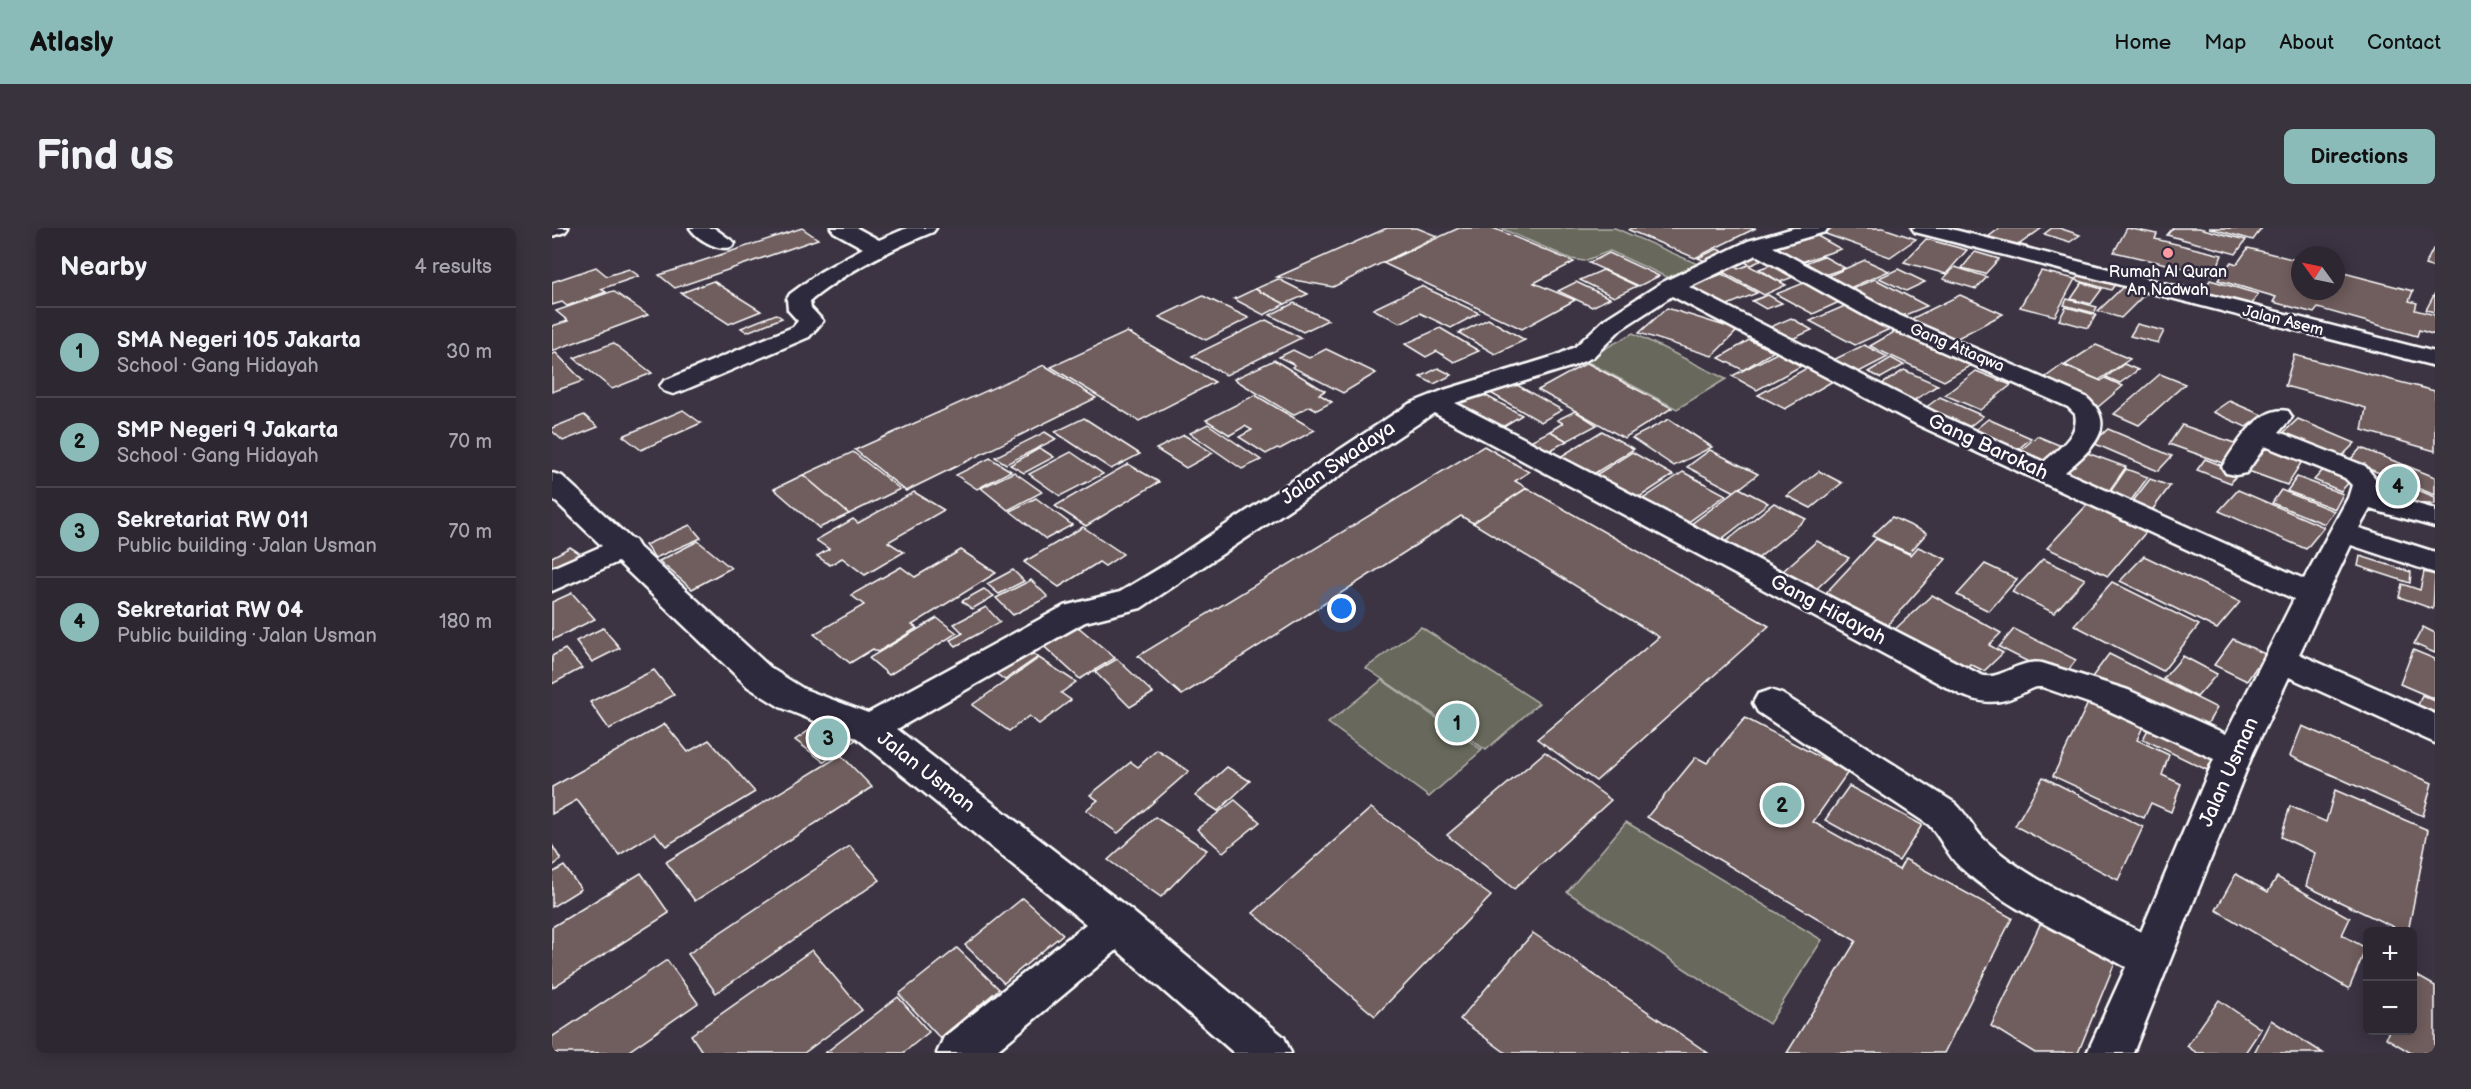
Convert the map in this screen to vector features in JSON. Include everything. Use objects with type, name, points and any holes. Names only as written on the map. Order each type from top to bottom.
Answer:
[{"type":"street","points":[[552,230],[558,228]]},
{"type":"street","points":[[700,228],[724,243]]},
{"type":"street","points":[[841,228],[877,247]]},
{"type":"street","points":[[672,386],[801,332],[811,321],[800,310],[798,299],[820,280],[877,247],[926,228]]},
{"type":"street","name":"Jalan Swadaya","points":[[870,728],[1075,614],[1130,600],[1176,572],[1391,426],[1433,402],[1542,370],[1584,352],[1613,324],[1671,287],[1756,246],[1783,236],[1818,228]]},
{"type":"street","name":"Jalan Asem","points":[[1922,228],[2435,359]]},
{"type":"street","name":"Gang Attaqwa","points":[[1756,246],[1888,319],[2077,402],[2088,413],[2090,424],[2082,441],[2048,474]]},
{"type":"street","name":"Gang Barokah","points":[[1671,287],[1925,418],[2199,545],[2311,594]]},
{"type":"street","name":"Gang Hidayah","points":[[1433,402],[1969,684],[1984,690],[1998,690],[2019,676],[2029,673],[2042,675],[2110,698],[2235,753]]},
{"type":"street","points":[[2236,467],[2259,434],[2279,417]]},
{"type":"street","points":[[2259,434],[2355,472],[2364,491],[2435,518]]},
{"type":"street","name":"Jalan Usman","points":[[552,482],[760,678],[792,698],[870,728],[1117,924],[1251,1048]]},
{"type":"street","name":"Jalan Usman","points":[[2110,1053],[2235,753],[2311,594],[2364,491]]},
{"type":"street","points":[[2342,532],[2435,563]]},
{"type":"street","points":[[552,581],[624,548]]},
{"type":"street","points":[[2281,660],[2435,729]]},
{"type":"street","points":[[1770,703],[1942,814],[1954,826],[1970,852],[2001,878],[2151,959]]},
{"type":"street","points":[[960,1053],[1117,924]]},
{"type":"green space","points":[[1500,228],[1615,228],[1700,265],[1671,279],[1610,251],[1584,261],[1571,259]]},
{"type":"green space","points":[[1633,333],[1726,379],[1677,409],[1584,360]]},
{"type":"green space","points":[[1421,627],[1539,703],[1486,750],[1366,668]]},
{"type":"green space","points":[[1382,680],[1482,750],[1429,797],[1328,723]]},
{"type":"green space","points":[[1626,822],[1822,940],[1769,1024],[1567,892]]},
{"type":"building","points":[[802,228],[818,239],[675,288],[659,275]]},
{"type":"building","points":[[1387,228],[1417,228],[1437,236],[1333,287],[1277,277]]},
{"type":"building","points":[[1459,228],[1493,228],[1574,262],[1534,283],[1575,300],[1522,329],[1383,263]]},
{"type":"building","points":[[1632,228],[1756,228],[1695,258],[1629,230]]},
{"type":"building","points":[[1832,228],[1883,228],[1916,239],[1890,257],[1823,233]]},
{"type":"building","points":[[2000,228],[2042,228],[2017,246],[1988,237]]},
{"type":"building","points":[[2052,228],[2080,235],[2070,242],[2044,234]]},
{"type":"building","name":"Rumah Al Quran An Nadwah","points":[[2127,228],[2157,234],[2155,239],[2222,255],[2214,275],[2114,252]]},
{"type":"building","points":[[2173,228],[2199,228],[2246,240],[2236,254],[2167,235]]},
{"type":"building","points":[[2209,228],[2262,228],[2253,240]]},
{"type":"building","points":[[1812,233],[1841,249],[1792,265],[1763,248]]},
{"type":"building","points":[[1926,239],[1967,250],[1946,274],[1904,262]]},
{"type":"building","points":[[2248,248],[2291,259],[2291,300],[2345,300],[2345,273],[2413,291],[2409,301],[2417,303],[2415,310],[2435,315],[2435,335],[2419,330],[2417,336],[2318,308],[2314,313],[2273,302],[2276,297],[2218,280],[2231,262],[2237,264]]},
{"type":"building","points":[[1717,249],[1731,255],[1713,265],[1698,258]]},
{"type":"building","points":[[2435,249],[2435,268],[2425,265]]},
{"type":"building","points":[[1756,251],[1769,257],[1751,265],[1738,259]]},
{"type":"building","points":[[1975,252],[1999,259],[1985,274],[1962,268]]},
{"type":"building","points":[[1609,253],[1659,276],[1639,286],[1589,263]]},
{"type":"building","points":[[1823,256],[1845,268],[1816,278],[1795,267]]},
{"type":"building","points":[[1865,260],[1889,271],[1843,291],[1819,280]]},
{"type":"building","points":[[1779,262],[1801,274],[1780,282],[1759,269]]},
{"type":"building","points":[[1732,265],[1738,269],[1748,265],[1786,285],[1764,295],[1719,270]]},
{"type":"building","points":[[596,267],[607,276],[629,269],[639,276],[601,289],[606,292],[567,306],[562,302],[552,305],[552,282]]},
{"type":"building","points":[[1955,267],[1987,277],[1976,289],[1943,279]]},
{"type":"building","points":[[1898,269],[1925,282],[1906,291],[1879,278]]},
{"type":"building","points":[[1603,270],[1637,286],[1614,297],[1580,280]]},
{"type":"building","points":[[2041,271],[2075,279],[2055,316],[2020,307]]},
{"type":"building","points":[[2081,273],[2117,282],[2111,290],[2076,280]]},
{"type":"building","points":[[1722,274],[1757,293],[1723,307],[1688,287]]},
{"type":"building","points":[[1278,279],[1308,294],[1285,304],[1255,289]]},
{"type":"building","points":[[1875,279],[1927,306],[1893,320],[1841,293]]},
{"type":"building","points":[[2210,280],[2258,294],[2251,306],[2202,292]]},
{"type":"building","points":[[713,281],[761,311],[729,324],[681,293]]},
{"type":"building","points":[[1809,281],[1846,299],[1813,314],[1776,294]]},
{"type":"building","points":[[1576,282],[1610,298],[1592,307],[1558,291]]},
{"type":"building","points":[[2082,283],[2102,289],[2091,304],[2071,299]]},
{"type":"building","points":[[2125,285],[2147,292],[2121,318],[2098,311]]},
{"type":"building","points":[[1421,286],[1479,313],[1451,328],[1420,313],[1400,323],[1373,309]]},
{"type":"building","points":[[1255,289],[1285,304],[1264,315],[1234,299]]},
{"type":"building","points":[[613,291],[648,315],[552,351],[552,326],[568,321],[556,311]]},
{"type":"building","points":[[2435,293],[2435,312],[2426,310]]},
{"type":"building","points":[[1768,295],[1782,303],[1766,309],[1752,301]]},
{"type":"building","points":[[1960,295],[2003,314],[1952,341],[1909,320]]},
{"type":"building","points":[[1203,296],[1249,318],[1206,340],[1159,317]]},
{"type":"building","points":[[2067,299],[2097,307],[2094,313],[2064,305]]},
{"type":"building","points":[[1294,303],[1328,320],[1303,332],[1270,315]]},
{"type":"building","points":[[1847,305],[1892,328],[1855,345],[1810,321]]},
{"type":"building","points":[[2066,307],[2096,315],[2088,328],[2059,320]]},
{"type":"building","points":[[1667,308],[1738,330],[1712,356],[1639,333]]},
{"type":"building","points":[[776,314],[782,318],[747,332],[741,328]]},
{"type":"building","points":[[1791,318],[1812,330],[1790,340],[1768,328]]},
{"type":"building","points":[[1488,319],[1525,340],[1495,354],[1459,333]]},
{"type":"building","points":[[1266,320],[1301,338],[1226,375],[1192,356]]},
{"type":"building","points":[[2137,324],[2164,331],[2158,343],[2130,336]]},
{"type":"building","points":[[1440,328],[1479,351],[1454,362],[1437,351],[1426,357],[1405,344]]},
{"type":"building","points":[[1901,328],[1975,363],[1944,381],[1870,346]]},
{"type":"building","points":[[1127,332],[1215,382],[1139,421],[1051,367]]},
{"type":"building","points":[[1749,340],[1774,351],[1743,370],[1719,358]]},
{"type":"building","points":[[613,343],[652,373],[612,389],[574,358]]},
{"type":"building","points":[[1864,345],[1888,357],[1853,375],[1829,362]]},
{"type":"building","points":[[2096,345],[2130,359],[2099,380],[2065,365]]},
{"type":"building","points":[[1326,349],[1376,373],[1343,393],[1292,367],[1295,365],[1279,357],[1293,350],[1309,358]]},
{"type":"building","points":[[556,353],[583,381],[552,392],[552,354]]},
{"type":"building","points":[[1777,353],[1801,366],[1757,390],[1732,376]]},
{"type":"building","points":[[2294,355],[2435,391],[2435,451],[2362,430],[2366,408],[2285,386]]},
{"type":"building","points":[[1891,358],[1904,365],[1881,378],[1868,372]]},
{"type":"building","points":[[1274,360],[1325,391],[1319,394],[1332,402],[1317,410],[1310,406],[1293,415],[1234,379]]},
{"type":"building","points":[[1587,363],[1672,408],[1624,438],[1538,390]]},
{"type":"building","points":[[2124,364],[2138,370],[2120,383],[2106,377]]},
{"type":"building","points":[[1044,365],[1096,398],[906,491],[855,450]]},
{"type":"building","points":[[2062,365],[2101,381],[2105,378],[2123,386],[2098,407],[2039,382]]},
{"type":"building","points":[[1438,368],[1452,375],[1434,384],[1420,377]]},
{"type":"building","points":[[1807,368],[1833,381],[1785,409],[1758,395]]},
{"type":"building","points":[[1904,370],[1938,385],[1910,403],[1876,388]]},
{"type":"building","points":[[1976,371],[2011,385],[1980,410],[1945,395]]},
{"type":"building","points":[[2160,374],[2185,384],[2139,425],[2114,414]]},
{"type":"building","points":[[1508,380],[1562,410],[1541,422],[1487,391]]},
{"type":"building","points":[[1477,391],[1522,415],[1496,431],[1451,405]]},
{"type":"building","points":[[1255,395],[1315,430],[1266,454],[1239,437],[1252,430],[1245,426],[1230,435],[1206,420]]},
{"type":"building","points":[[1940,397],[1983,416],[1964,431],[1921,411]]},
{"type":"building","points":[[2229,401],[2262,415],[2246,427],[2213,412]]},
{"type":"building","points":[[683,410],[701,423],[641,450],[623,436]]},
{"type":"building","points":[[1575,411],[1597,425],[1567,441],[1550,431],[1563,423],[1557,420]]},
{"type":"building","points":[[584,415],[598,427],[563,441],[552,431],[552,428]]},
{"type":"building","points":[[1084,418],[1140,454],[1111,469],[1055,432]]},
{"type":"building","points":[[1669,419],[1712,447],[1674,466],[1632,438]]},
{"type":"building","points":[[1988,419],[2031,438],[2014,453],[1970,434]]},
{"type":"building","points":[[2298,419],[2355,443],[2339,459],[2281,435]]},
{"type":"building","points":[[1208,424],[1261,460],[1242,469],[1190,433]]},
{"type":"building","points":[[2182,425],[2240,445],[2228,465],[2169,444]]},
{"type":"building","points":[[2108,429],[2172,456],[2158,471],[2093,443]]},
{"type":"building","points":[[1550,431],[1567,441],[1542,455],[1524,444]]},
{"type":"building","points":[[1602,431],[1634,449],[1587,478],[1555,460]]},
{"type":"building","points":[[1045,432],[1056,439],[1006,464],[995,457]]},
{"type":"building","points":[[1184,435],[1213,453],[1186,468],[1156,449]]},
{"type":"building","points":[[2037,436],[2064,447],[2042,468],[2014,456]]},
{"type":"building","points":[[2260,444],[2303,460],[2287,485],[2243,469]]},
{"type":"building","points":[[1484,446],[1529,472],[1515,481],[1527,488],[1473,523],[1461,516],[1182,695],[1138,656]]},
{"type":"building","points":[[1040,448],[1054,457],[1024,473],[1010,465]]},
{"type":"building","points":[[2361,448],[2435,477],[2435,495],[2349,461]]},
{"type":"building","points":[[1710,450],[1758,474],[1735,492],[1687,467]]},
{"type":"building","points":[[2079,450],[2126,467],[2109,491],[2062,472]]},
{"type":"building","points":[[853,452],[900,489],[849,514],[803,475]]},
{"type":"building","points":[[1071,452],[1103,474],[1060,496],[1029,474]]},
{"type":"building","points":[[1632,452],[1673,475],[1632,502],[1591,478]]},
{"type":"building","points":[[990,458],[1011,471],[977,489],[956,475]]},
{"type":"building","points":[[2205,459],[2238,472],[2231,483],[2197,470]]},
{"type":"building","points":[[1128,464],[1159,482],[1086,526],[1055,506]]},
{"type":"building","points":[[2126,469],[2148,477],[2127,506],[2106,498]]},
{"type":"building","points":[[2324,469],[2351,480],[2341,491],[2314,480]]},
{"type":"building","points":[[1819,471],[1842,483],[1811,508],[1787,496]]},
{"type":"building","points":[[1014,472],[1042,492],[1008,510],[981,488]]},
{"type":"building","points":[[1683,472],[1726,495],[1680,528],[1637,503]]},
{"type":"building","points":[[803,475],[849,514],[819,528],[774,489]]},
{"type":"building","points":[[2297,477],[2343,494],[2335,509],[2287,491]]},
{"type":"building","points":[[2150,479],[2170,486],[2150,513],[2130,505]]},
{"type":"building","points":[[2392,479],[2435,497],[2435,504],[2423,504],[2384,493]]},
{"type":"building","points":[[1527,488],[1769,626],[1596,781],[1537,739],[1659,637],[1473,523]]},
{"type":"building","points":[[1739,488],[1768,503],[1719,541],[1690,525]]},
{"type":"building","points":[[2238,490],[2324,527],[2306,549],[2219,511]]},
{"type":"building","points":[[2281,490],[2334,511],[2325,524],[2272,503]]},
{"type":"building","points":[[914,492],[944,510],[888,542],[904,552],[865,575],[842,558],[830,565],[817,556],[829,549],[816,540],[853,519],[858,523]]},
{"type":"building","points":[[1036,498],[1072,525],[1046,539],[1010,511]]},
{"type":"building","points":[[1774,503],[1806,519],[1750,565],[1718,548]]},
{"type":"building","points":[[2087,505],[2147,531],[2108,576],[2047,548]]},
{"type":"building","points":[[1892,517],[1927,533],[1909,553],[1872,536]]},
{"type":"building","points":[[690,525],[701,538],[655,558],[645,545]]},
{"type":"building","points":[[1083,527],[1123,554],[1105,566],[1099,562],[1059,587],[1024,562]]},
{"type":"building","points":[[1876,539],[1911,555],[1918,547],[1946,559],[1886,627],[1823,596]]},
{"type":"building","points":[[698,541],[731,568],[692,589],[659,561]]},
{"type":"building","points":[[1817,541],[1849,558],[1810,595],[1776,577]]},
{"type":"building","points":[[570,547],[584,556],[552,573],[552,557]]},
{"type":"building","points":[[961,550],[996,573],[912,625],[917,628],[878,652],[873,649],[850,663],[814,634],[864,605],[851,595],[901,567],[915,577]]},
{"type":"building","points":[[2144,556],[2240,602],[2217,629],[2120,581]]},
{"type":"building","points":[[2360,556],[2411,572],[2410,583],[2358,566]]},
{"type":"building","points":[[2043,559],[2085,579],[2054,613],[2012,592]]},
{"type":"building","points":[[1985,564],[2017,579],[1989,611],[1957,595]]},
{"type":"building","points":[[1013,570],[1024,581],[999,594],[987,584]]},
{"type":"building","points":[[2424,572],[2435,575],[2433,609],[2399,597],[2402,584],[2420,590]]},
{"type":"building","points":[[1031,580],[1048,597],[1013,615],[996,598]]},
{"type":"building","points":[[2112,582],[2199,625],[2163,671],[2074,625]]},
{"type":"building","points":[[984,589],[994,596],[972,609],[962,601]]},
{"type":"building","points":[[572,593],[595,619],[552,640],[552,602]]},
{"type":"building","points":[[1932,595],[2001,633],[1989,645],[2003,653],[1984,671],[1970,664],[1963,671],[1893,631]]},
{"type":"building","points":[[986,607],[1000,622],[956,646],[950,640],[963,633],[954,624]]},
{"type":"building","points":[[937,618],[957,633],[889,675],[869,658]]},
{"type":"building","points":[[1070,620],[1115,658],[1080,679],[1037,640]]},
{"type":"building","points":[[2423,627],[2435,633],[2435,653],[2414,644]]},
{"type":"building","points":[[603,628],[620,648],[592,662],[576,641]]},
{"type":"building","points":[[2014,629],[2076,660],[2062,679],[1999,647]]},
{"type":"building","points":[[2233,639],[2265,654],[2247,681],[2214,665]]},
{"type":"building","points":[[1020,645],[1038,657],[1005,680],[987,667]]},
{"type":"building","points":[[565,649],[582,668],[552,684],[552,656]]},
{"type":"building","points":[[2413,650],[2435,659],[2435,699],[2400,684]]},
{"type":"building","points":[[2109,654],[2217,708],[2202,733],[2092,677]]},
{"type":"building","points":[[2183,656],[2217,674],[2197,697],[2163,679]]},
{"type":"building","points":[[1039,658],[1076,682],[1061,693],[1071,700],[1039,724],[1029,716],[1009,731],[972,705]]},
{"type":"building","points":[[1117,659],[1153,693],[1130,707],[1095,672]]},
{"type":"building","points":[[654,670],[674,695],[609,729],[590,702]]},
{"type":"building","points":[[2422,695],[2435,701],[2435,722],[2415,713]]},
{"type":"building","points":[[2091,697],[2146,720],[2137,740],[2169,755],[2162,775],[2181,784],[2171,812],[2151,803],[2144,818],[2053,776]]},
{"type":"building","points":[[832,715],[861,736],[824,762],[795,740]]},
{"type":"building","points":[[1745,718],[1848,772],[1813,822],[1899,870],[1905,859],[2012,918],[1944,1053],[1787,1053],[1856,941],[1647,817],[1696,757],[1707,763]]},
{"type":"building","points":[[665,724],[688,752],[709,740],[755,792],[666,846],[655,833],[619,855],[577,800],[552,814],[552,787]]},
{"type":"building","points":[[2151,724],[2215,753],[2207,770],[2143,739]]},
{"type":"building","points":[[2302,726],[2432,783],[2423,816],[2290,756]]},
{"type":"building","points":[[1157,750],[1189,771],[1118,833],[1086,810],[1098,800],[1090,795],[1131,762],[1138,767]]},
{"type":"building","points":[[1545,752],[1611,800],[1514,889],[1447,835]]},
{"type":"building","points":[[841,755],[872,787],[695,901],[666,862]]},
{"type":"building","points":[[1227,767],[1250,781],[1218,811],[1195,796]]},
{"type":"building","points":[[2043,777],[2143,827],[2118,880],[2015,826]]},
{"type":"building","points":[[1849,786],[1922,825],[1899,861],[1825,820]]},
{"type":"building","points":[[2335,790],[2428,830],[2409,927],[2393,927],[2306,886],[2315,853],[2281,837],[2290,806],[2326,822]]},
{"type":"building","points":[[1235,800],[1260,822],[1223,852],[1197,829]]},
{"type":"building","points":[[1371,808],[1491,896],[1375,1016],[1253,913]]},
{"type":"building","points":[[1155,817],[1207,850],[1161,897],[1108,860]]},
{"type":"building","points":[[552,845],[561,860],[552,866]]},
{"type":"building","points":[[850,846],[880,880],[716,993],[688,954]]},
{"type":"building","points":[[564,866],[581,889],[552,907],[552,873]]},
{"type":"building","points":[[641,873],[669,913],[552,988],[552,927]]},
{"type":"building","points":[[2236,874],[2268,892],[2277,877],[2350,918],[2342,935],[2363,946],[2363,955],[2349,989],[2216,910]]},
{"type":"building","points":[[1023,898],[1063,934],[1004,983],[965,945]]},
{"type":"building","points":[[2047,910],[2120,950],[2078,1053],[2035,1053],[1991,1026]]},
{"type":"building","points":[[1533,933],[1708,1053],[1506,1053],[1460,1019]]},
{"type":"building","points":[[957,948],[999,989],[940,1038],[899,994]]},
{"type":"building","points":[[812,950],[862,1010],[804,1053],[703,1053],[691,1035]]},
{"type":"building","points":[[667,960],[698,1003],[626,1053],[552,1053],[552,1037]]},
{"type":"building","points":[[2417,976],[2435,986],[2435,1053],[2411,1053],[2386,1038],[2387,1035],[2417,1035]]},
{"type":"building","points":[[898,997],[929,1032],[903,1053],[825,1053]]},
{"type":"building","points":[[2219,1000],[2261,1029],[2245,1053],[2197,1053],[2187,1046]]},
{"type":"building","points":[[2271,1020],[2323,1053],[2254,1053]]},
{"type":"place","name":"Rumah Al Quran An Nadwah","points":[[2168,253]]},
{"type":"place","name":"Sekretariat RW 04","points":[[2398,486]]},
{"type":"place","name":"SMA Negeri 105 Jakarta","points":[[1457,723]]},
{"type":"place","name":"Sekretariat RW 011","points":[[828,738]]},
{"type":"place","name":"SMP Negeri 9 Jakarta","points":[[1782,805]]}]
